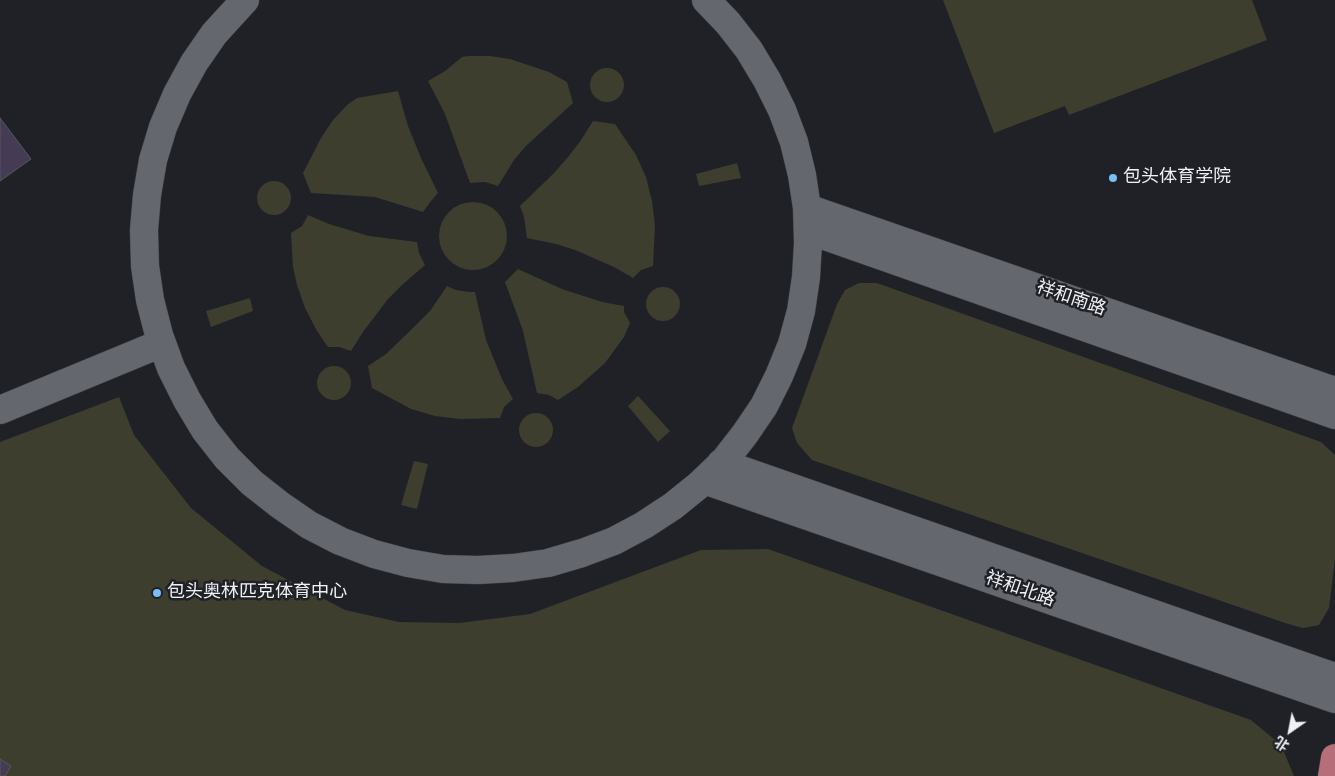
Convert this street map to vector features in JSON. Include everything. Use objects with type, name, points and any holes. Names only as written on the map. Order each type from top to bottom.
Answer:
[{"type":"main road","points":[[1332,776],[1335,758]]},
{"type":"street","points":[[234,4],[194,63],[177,94],[163,127],[153,160],[144,230],[145,266],[150,300],[171,368],[205,430],[227,458],[252,483],[309,525],[374,554],[408,563],[478,570],[504,569],[548,563],[582,553],[614,541],[644,525],[673,506],[713,472],[745,434],[764,406],[792,344],[806,277],[807,219],[802,176],[794,142],[775,95],[749,50],[706,0]]},
{"type":"street","name":"祥和南路","points":[[807,219],[1335,391]]},
{"type":"street","name":"祥和南路","points":[[807,219],[1335,415]]},
{"type":"street","points":[[0,410],[162,343]]},
{"type":"street","name":"祥和北路","points":[[713,472],[1335,677]]},
{"type":"street","name":"祥和北路","points":[[713,472],[1335,699]]},
{"type":"green space","points":[[943,0],[1252,0],[1267,40],[1069,115],[1065,106],[994,133]]},
{"type":"green space","points":[[490,56],[510,59],[549,72],[567,82],[573,103],[526,146],[514,160],[498,186],[485,182],[470,183],[445,114],[428,81],[445,71],[462,57]]},
{"type":"green space","points":[[607,68],[619,73],[624,85],[619,97],[607,102],[595,97],[590,85],[595,73]]},
{"type":"green space","points":[[398,91],[408,126],[438,193],[423,212],[375,197],[311,193],[303,173],[321,138],[333,120],[347,105],[357,98]]},
{"type":"green space","points":[[593,121],[615,124],[636,155],[646,177],[652,201],[655,226],[653,266],[641,270],[633,278],[614,267],[575,250],[527,238],[524,217],[520,206],[568,157]]},
{"type":"green space","points":[[737,163],[741,178],[699,186],[696,174]]},
{"type":"green space","points":[[274,181],[286,186],[291,198],[286,210],[274,215],[262,210],[257,198],[262,186]]},
{"type":"green space","points":[[473,202],[486,205],[497,212],[504,223],[507,236],[504,249],[497,260],[486,267],[473,270],[460,267],[449,260],[442,249],[439,236],[442,223],[449,212],[460,205]]},
{"type":"green space","points":[[308,215],[329,224],[369,236],[417,242],[419,253],[425,265],[388,299],[351,351],[339,347],[328,347],[305,308],[297,285],[293,267],[291,233],[302,226]]},
{"type":"green space","points":[[518,269],[562,289],[602,302],[624,306],[624,312],[630,323],[624,337],[605,363],[578,387],[558,400],[549,395],[537,393],[523,331],[505,282]]},
{"type":"green space","points":[[859,283],[877,283],[1321,442],[1335,455],[1335,559],[1329,608],[1319,625],[1303,628],[1288,624],[812,460],[797,443],[792,428],[837,304],[845,290]]},
{"type":"green space","points":[[447,286],[456,290],[475,292],[486,340],[502,379],[513,399],[504,407],[500,418],[460,419],[435,416],[411,409],[372,388],[368,366],[386,354],[430,311]]},
{"type":"green space","points":[[663,287],[675,292],[680,304],[675,316],[663,321],[651,316],[646,304],[651,292]]},
{"type":"green space","points":[[250,298],[253,311],[211,327],[206,311]]},
{"type":"green space","points":[[334,366],[346,371],[351,383],[346,395],[334,400],[322,395],[317,383],[322,371]]},
{"type":"green space","points":[[638,396],[670,431],[658,442],[628,406]]},
{"type":"green space","name":"包头奥林匹克体育中心","points":[[119,397],[134,435],[191,508],[262,566],[345,610],[399,622],[459,623],[530,614],[701,550],[768,549],[1251,720],[1281,745],[1294,776],[0,776],[0,442]]},
{"type":"green space","points":[[536,413],[548,418],[553,430],[548,442],[536,447],[524,442],[519,430],[524,418]]},
{"type":"green space","points":[[414,461],[428,464],[417,509],[401,505]]},
{"type":"building","points":[[0,118],[31,159],[0,181]]},
{"type":"building","points":[[0,759],[11,766],[5,776],[0,776]]},
{"type":"place","name":"包头体育学院","points":[[1113,178]]},
{"type":"place","name":"包头奥林匹克体育中心","points":[[157,593]]}]
